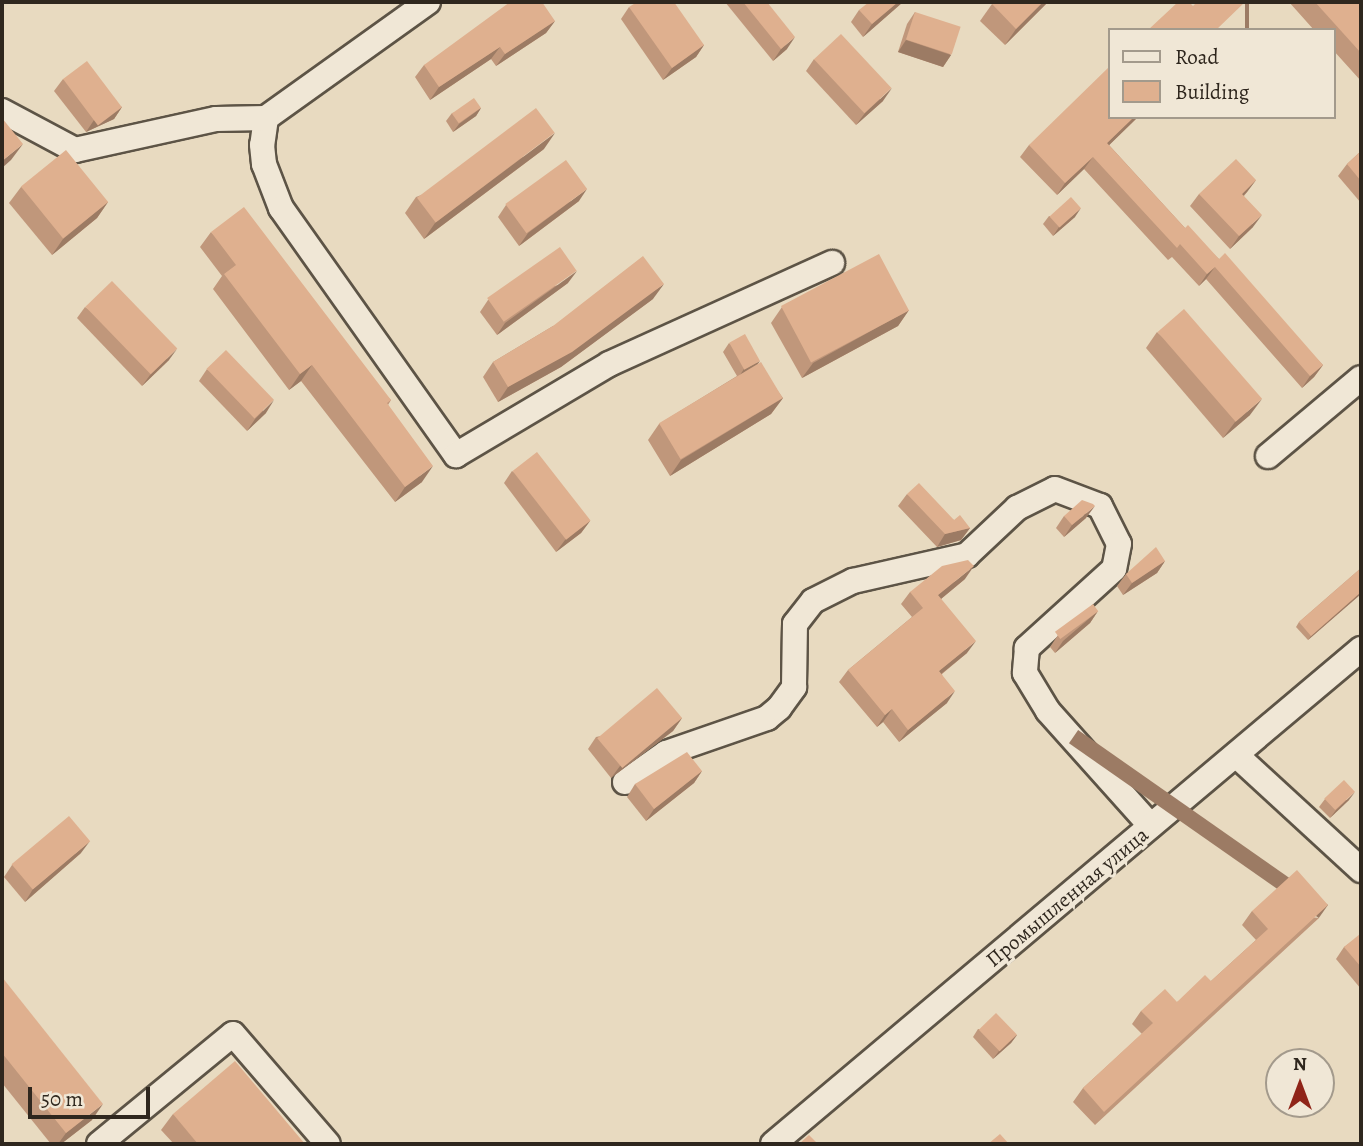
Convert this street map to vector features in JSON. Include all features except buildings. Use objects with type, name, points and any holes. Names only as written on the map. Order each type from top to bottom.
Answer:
[{"type":"street","points":[[2,111],[75,150],[216,119],[266,118],[428,2]]},
{"type":"street","points":[[266,118],[264,164],[281,208],[456,455],[609,363],[832,263]]},
{"type":"street","points":[[1268,456],[1361,378]]},
{"type":"street","points":[[625,782],[666,753],[767,718],[779,708],[794,687],[795,624],[813,601],[853,581],[967,555],[1017,508],[1055,489],[1100,506],[1119,544],[1114,569],[1027,648],[1025,673],[1048,711],[1151,826]]},
{"type":"street","name":"Промышленная улица","points":[[773,1144],[1361,649]]},
{"type":"street","points":[[1236,755],[1361,870]]},
{"type":"street","points":[[99,1144],[233,1034],[328,1144]]}]
